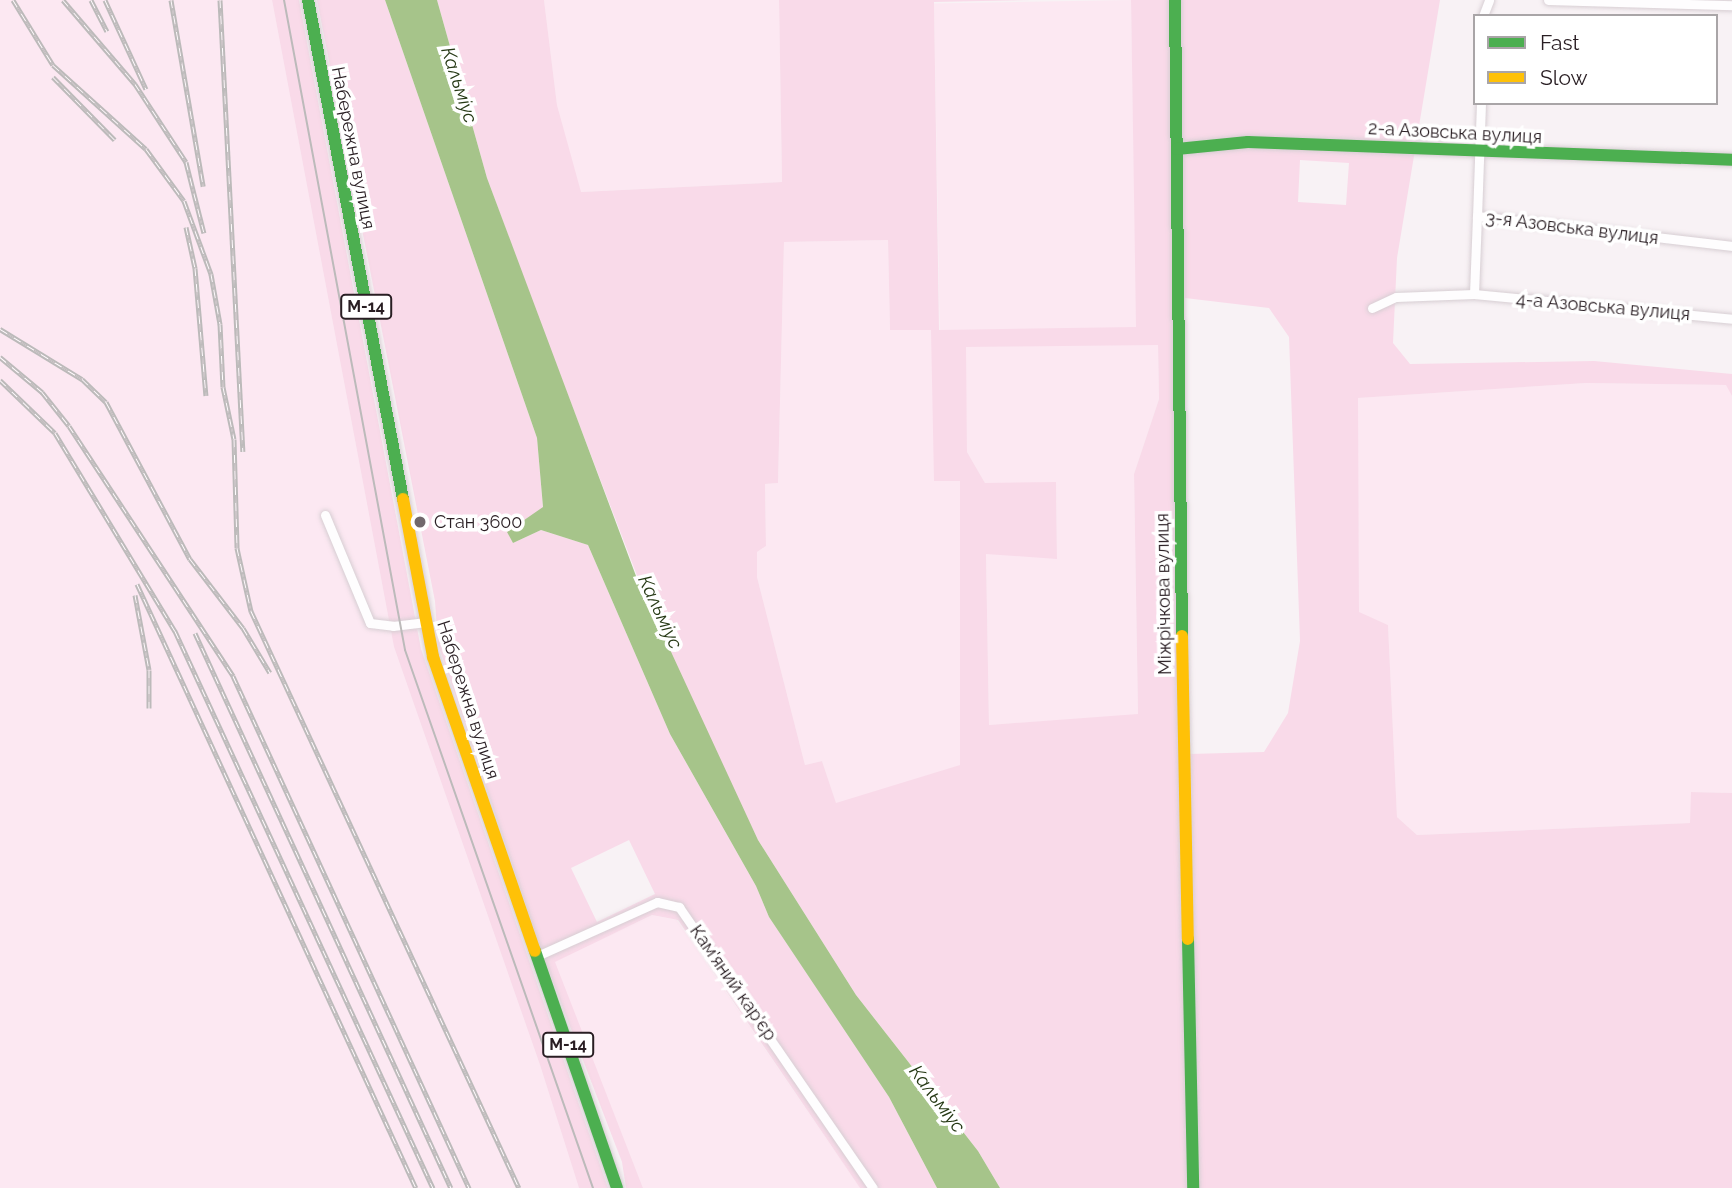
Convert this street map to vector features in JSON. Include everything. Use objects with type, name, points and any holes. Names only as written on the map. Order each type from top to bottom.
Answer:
[{"type":"main road","name":"Набережна вулиця","points":[[307,0],[424,622],[448,705],[617,1188]]},
{"type":"main road","name":"Міжрічкова вулиця","points":[[1175,0],[1176,336],[1194,1188]]},
{"type":"main road","name":"2-а Азовська вулиця","points":[[1177,149],[1248,142],[1732,160]]},
{"type":"street","points":[[1548,0],[1732,5]]},
{"type":"street","name":"3-я Азовська вулиця","points":[[1481,105],[1477,216],[1732,246]]},
{"type":"street","points":[[1474,294],[1477,216]]},
{"type":"street","name":"4-а Азовська вулиця","points":[[1372,308],[1396,298],[1474,294],[1732,319]]},
{"type":"street","points":[[325,515],[370,622],[385,626],[424,622]]},
{"type":"street","name":"Кам'яний кар'єр","points":[[537,956],[657,902],[679,907],[873,1188]]},
{"type":"shaded area","points":[[0,0],[272,0],[394,647],[540,1065],[579,1188],[0,1188]]},
{"type":"shaded area","points":[[272,0],[299,0],[421,649],[608,1188],[579,1188],[540,1065],[394,647]]},
{"type":"shaded area","points":[[317,0],[385,0],[537,438],[543,508],[508,532],[513,543],[541,530],[588,545],[670,734],[756,886],[769,917],[889,1097],[937,1188],[860,1188],[678,920],[652,915],[555,962],[643,1188],[626,1188],[622,1162],[542,953],[438,644],[435,601]],"holes":[[[629,840],[655,894],[597,922],[571,868]]]},
{"type":"shaded area","points":[[437,0],[544,0],[557,105],[581,192],[782,182],[779,0],[1031,0],[934,2],[939,330],[1136,327],[1131,0],[1440,0],[1397,258],[1393,343],[1410,364],[1594,361],[1732,374],[1732,396],[1726,385],[1586,383],[1358,398],[1359,612],[1388,625],[1397,817],[1417,835],[1690,823],[1691,792],[1732,793],[1732,1188],[1000,1188],[978,1151],[856,995],[758,840],[656,625],[487,178]],"holes":[[[1300,160],[1349,163],[1346,205],[1298,202]],[[888,240],[890,330],[931,330],[934,481],[960,481],[960,765],[836,803],[822,761],[805,765],[757,577],[757,552],[766,546],[765,484],[778,483],[784,242]],[[1185,298],[1269,308],[1289,337],[1300,641],[1288,713],[1264,752],[1189,754]],[[1158,345],[1159,399],[1134,474],[1138,714],[989,725],[986,554],[1057,559],[1056,482],[985,483],[967,452],[966,347]]]},
{"type":"shaded area","points":[[544,0],[779,0],[782,182],[580,192],[557,105]]},
{"type":"shaded area","points":[[1131,0],[1137,328],[940,331],[934,3]]},
{"type":"shaded area","points":[[888,240],[890,330],[931,330],[960,481],[961,765],[836,804],[822,761],[805,765],[757,577],[757,552],[766,546],[765,484],[778,483],[784,242]]},
{"type":"shaded area","points":[[1158,344],[1159,399],[1134,474],[1138,715],[989,725],[986,553],[1057,558],[1056,483],[985,483],[967,452],[965,347]]},
{"type":"shaded area","points":[[1586,383],[1727,385],[1732,396],[1732,793],[1691,792],[1691,823],[1417,835],[1397,817],[1388,625],[1359,613],[1357,398]]},
{"type":"shaded area","points":[[652,915],[677,920],[860,1188],[643,1188],[554,962]]},
{"type":"water","name":"Кальміус","points":[[385,0],[437,0],[487,178],[636,576],[758,840],[856,995],[978,1151],[1000,1188],[937,1188],[889,1097],[769,917],[756,886],[670,734],[588,545],[541,530],[513,543],[507,532],[543,507],[537,438]]},
{"type":"tram line","points":[[284,0],[405,650],[593,1188]]},
{"type":"railway","points":[[13,0],[53,65],[146,149],[184,201],[211,274],[220,324],[223,387],[234,439],[237,548],[251,611],[519,1188]]},
{"type":"railway","points":[[63,0],[135,84],[186,162],[204,233]]},
{"type":"railway","points":[[91,0],[107,31]]},
{"type":"railway","points":[[105,0],[146,89]]},
{"type":"railway","points":[[171,0],[203,186]]},
{"type":"railway","points":[[220,0],[243,451]]},
{"type":"railway","points":[[53,77],[115,140]]},
{"type":"railway","points":[[186,227],[195,268],[206,396]]},
{"type":"railway","points":[[0,329],[82,379],[106,402],[190,559],[243,628],[270,673]]},
{"type":"railway","points":[[0,357],[42,392],[69,426],[233,676],[469,1188]]},
{"type":"railway","points":[[0,380],[55,433],[175,631],[433,1188]]},
{"type":"railway","points":[[137,584],[416,1188]]},
{"type":"railway","points":[[135,595],[149,670],[149,708]]},
{"type":"railway","points":[[195,633],[451,1188]]},
{"type":"traffic: fast","points":[[308,0],[403,499]]},
{"type":"traffic: fast","points":[[1175,0],[1182,636]]},
{"type":"traffic: fast","points":[[1177,149],[1248,142],[1732,160]]},
{"type":"traffic: fast","points":[[1188,939],[1193,1188]]},
{"type":"traffic: fast","points":[[535,951],[617,1188]]},
{"type":"traffic: slow","points":[[403,499],[433,657],[535,951]]},
{"type":"traffic: slow","points":[[1182,636],[1188,939]]},
{"type":"place","name":"Стан 3600","points":[[420,522]]}]
